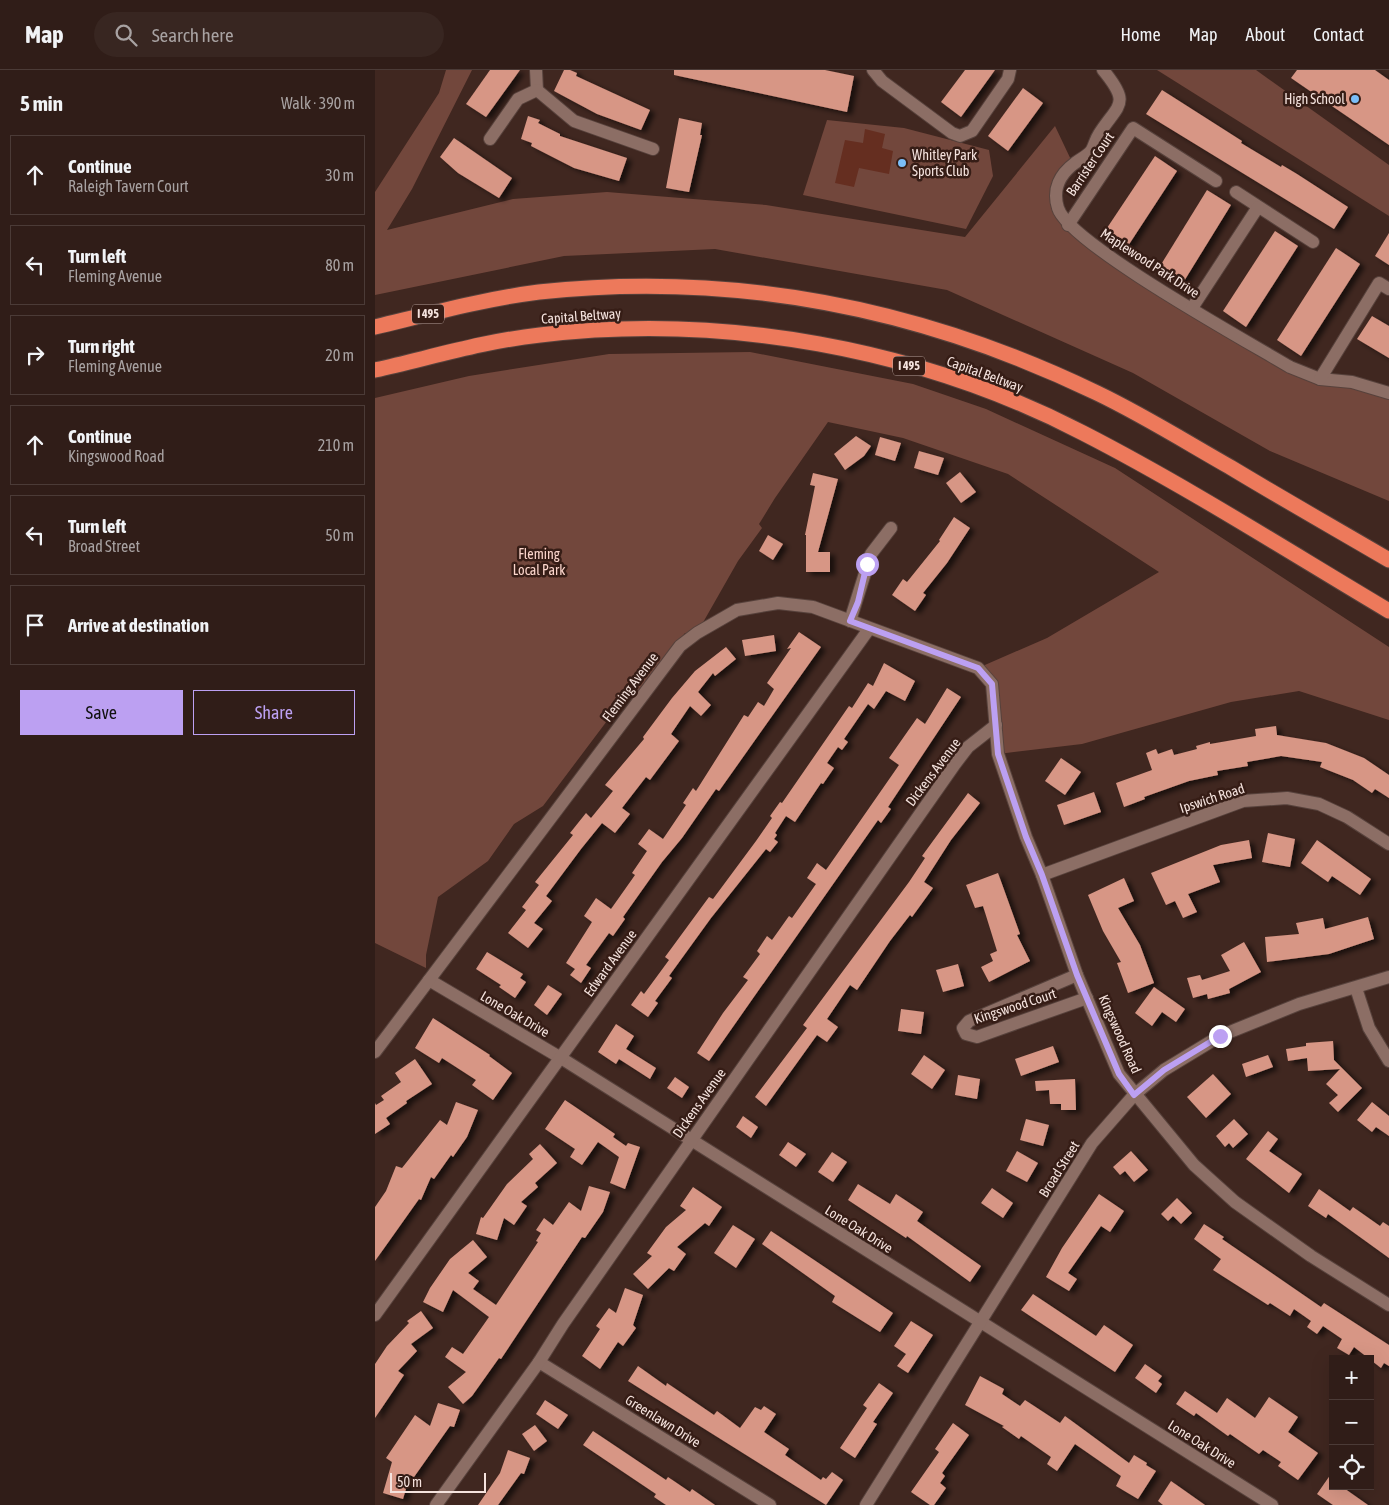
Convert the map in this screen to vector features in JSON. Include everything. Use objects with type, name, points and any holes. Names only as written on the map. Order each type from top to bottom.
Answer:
[{"type":"highway","name":"Capital Beltway","points":[[375,328],[481,301],[537,292],[595,287],[706,288],[818,302],[875,312],[930,326],[995,348],[1100,394],[1159,426],[1389,560]]},
{"type":"highway","points":[[375,322],[481,301]]},
{"type":"highway","name":"Capital Beltway","points":[[375,370],[538,335],[599,330],[706,330],[790,340],[860,352],[972,385],[1082,432],[1389,610]]},
{"type":"street","points":[[536,70],[537,90],[573,121],[653,149]]},
{"type":"street","points":[[873,70],[882,81],[952,133],[960,136],[972,131],[1009,79],[1010,70]]},
{"type":"street","name":"Maplewood Park Drive","points":[[1103,70],[1117,90],[1120,103],[1116,113],[1099,134],[1090,152],[1073,164],[1059,178],[1055,192],[1058,210],[1068,225],[1100,252],[1291,367],[1320,379],[1352,382],[1389,393]]},
{"type":"street","points":[[490,139],[518,99],[537,90]]},
{"type":"street","name":"Barrister Court","points":[[1068,225],[1133,128],[1216,181]]},
{"type":"street","points":[[1236,192],[1313,242]]},
{"type":"street","points":[[1192,308],[1258,207]]},
{"type":"street","points":[[1320,379],[1379,283],[1389,289]]},
{"type":"street","points":[[850,621],[871,554],[891,528]]},
{"type":"street","name":"Fleming Avenue","points":[[375,1052],[680,646],[697,633],[737,610],[778,603],[813,607],[978,668],[992,684],[996,725]]},
{"type":"street","name":"Edward Avenue","points":[[375,1315],[869,629]]},
{"type":"street","name":"Kingswood Road","points":[[996,725],[998,754],[1026,837],[1042,875],[1077,975],[1119,1074],[1134,1095],[1194,1165],[1235,1202],[1311,1256],[1389,1305]]},
{"type":"street","name":"Dickens Avenue","points":[[436,1505],[539,1362],[563,1324],[955,764],[968,747],[996,725]]},
{"type":"street","name":"Ipswich Road","points":[[1042,875],[1243,801],[1287,798],[1319,804],[1347,818],[1389,844]]},
{"type":"street","name":"Kingswood Court","points":[[1077,975],[969,1021],[963,1028],[966,1034],[977,1037],[1087,998]]},
{"type":"street","name":"Broad Street","points":[[866,1505],[927,1411],[979,1322],[1093,1143],[1134,1095],[1164,1070],[1220,1036],[1299,1004],[1389,977]]},
{"type":"street","name":"Lone Oak Drive","points":[[429,980],[561,1058],[1272,1505]]},
{"type":"street","points":[[1356,988],[1369,1028],[1389,1061]]},
{"type":"street","name":"Greenlawn Drive","points":[[539,1362],[770,1505]]},
{"type":"green space","points":[[446,70],[472,70],[412,189],[387,230],[513,199],[607,192],[766,205],[965,237],[1055,126],[1073,164],[1055,192],[1068,225],[1290,367],[1389,393],[1389,501],[1270,451],[1133,373],[947,290],[715,249],[564,256],[375,295],[375,192],[439,93]]},
{"type":"green space","points":[[1157,70],[1256,70],[1389,165],[1389,216]]},
{"type":"green space","name":"Whitley Park Sports Club","points":[[827,120],[904,128],[989,150],[993,176],[966,229],[803,195]]},
{"type":"green space","name":"Fleming Local Park","points":[[750,352],[913,384],[986,409],[1115,468],[1389,647],[1389,720],[1299,691],[1231,702],[1082,744],[998,754],[992,685],[978,668],[1047,638],[1159,572],[1008,474],[903,438],[828,422],[775,498],[759,524],[762,528],[738,561],[697,633],[685,633],[636,698],[628,693],[543,806],[514,824],[488,861],[438,897],[426,955],[426,968],[375,943],[375,398],[469,376],[609,354]]},
{"type":"shaded area","points":[[865,129],[885,134],[882,148],[893,151],[889,174],[859,168],[854,187],[835,183],[845,140],[863,143]]},
{"type":"building","points":[[490,70],[520,70],[486,117],[466,104]]},
{"type":"building","points":[[564,70],[577,73],[576,76],[650,110],[641,130],[597,114],[554,91]]},
{"type":"building","points":[[674,70],[825,70],[854,76],[847,112],[674,75]]},
{"type":"building","points":[[965,70],[995,70],[961,117],[941,102]]},
{"type":"building","name":"High School","points":[[1297,70],[1375,70],[1389,80],[1389,145],[1291,78]]},
{"type":"building","points":[[1023,88],[1043,103],[1008,151],[988,136]]},
{"type":"building","points":[[1162,90],[1242,141],[1241,143],[1281,167],[1282,165],[1348,207],[1334,229],[1146,114]]},
{"type":"building","points":[[528,116],[540,120],[538,123],[560,134],[560,136],[627,158],[619,181],[574,168],[531,146],[532,143],[521,139]]},
{"type":"building","points":[[679,118],[702,123],[700,135],[702,135],[689,192],[666,188]]},
{"type":"building","points":[[454,138],[512,178],[499,198],[458,173],[440,157]]},
{"type":"building","points":[[1155,156],[1177,171],[1124,252],[1101,237]]},
{"type":"building","points":[[1207,190],[1231,205],[1181,286],[1157,271]]},
{"type":"building","points":[[1275,231],[1298,246],[1246,327],[1223,311]]},
{"type":"building","points":[[1389,233],[1389,265],[1375,256]]},
{"type":"building","points":[[1336,248],[1360,264],[1301,356],[1277,340]]},
{"type":"building","points":[[1372,316],[1389,326],[1389,358],[1357,339]]},
{"type":"building","points":[[856,436],[871,446],[864,456],[845,470],[834,454]]},
{"type":"building","points":[[880,437],[901,443],[895,461],[875,455]]},
{"type":"building","points":[[919,451],[944,458],[938,475],[914,468]]},
{"type":"building","points":[[960,472],[976,492],[961,503],[946,483]]},
{"type":"building","points":[[813,473],[838,479],[818,552],[830,552],[830,572],[806,572],[805,535],[815,486],[810,485]]},
{"type":"building","points":[[954,517],[970,528],[947,563],[923,593],[926,595],[915,611],[892,595],[903,579],[907,582],[940,541]]},
{"type":"building","points":[[768,535],[783,544],[773,560],[759,551]]},
{"type":"building","points":[[799,632],[821,647],[719,791],[716,789],[682,838],[662,862],[623,917],[625,919],[613,936],[609,933],[586,965],[591,968],[581,983],[570,975],[575,969],[566,963],[592,922],[584,916],[596,898],[611,909],[635,875],[632,873],[647,851],[638,844],[649,829],[663,839],[686,805],[683,803],[693,788],[696,791],[744,715],[748,717],[758,702],[764,706],[774,689],[767,683],[791,648],[787,649]]},
{"type":"building","points":[[774,635],[776,651],[745,656],[742,640]]},
{"type":"building","points":[[726,647],[736,659],[715,676],[713,673],[698,692],[711,705],[701,716],[690,706],[671,734],[679,741],[650,780],[646,777],[622,808],[630,814],[615,833],[602,823],[581,849],[546,896],[552,901],[534,923],[543,929],[528,948],[508,933],[526,910],[522,907],[539,885],[535,882],[573,835],[570,833],[586,813],[591,818],[613,791],[605,785],[644,739],[643,737],[672,698],[695,671]]},
{"type":"building","points":[[884,663],[915,681],[905,701],[886,691],[874,709],[868,704],[844,739],[848,742],[842,750],[838,747],[827,763],[834,768],[823,784],[821,783],[795,822],[786,816],[775,833],[777,835],[774,839],[778,842],[770,852],[766,849],[711,918],[669,976],[672,978],[655,1001],[658,1003],[648,1017],[631,1005],[641,991],[644,994],[669,960],[665,957],[709,897],[713,899],[756,841],[772,818],[770,816],[780,802],[782,803],[849,706],[852,708],[868,683],[873,686]]},
{"type":"building","points":[[947,688],[961,697],[888,807],[891,809],[881,823],[878,820],[709,1061],[697,1053],[723,1013],[748,980],[743,977],[760,954],[757,951],[767,936],[772,940],[789,916],[792,918],[816,884],[807,878],[817,863],[826,870],[899,765],[889,758],[917,718],[925,724]]},
{"type":"building","points":[[1276,726],[1277,735],[1326,743],[1364,758],[1389,775],[1389,798],[1375,789],[1372,793],[1353,780],[1320,767],[1322,762],[1281,756],[1247,762],[1248,766],[1217,771],[1218,775],[1189,781],[1144,797],[1145,799],[1124,807],[1116,783],[1152,770],[1146,753],[1156,749],[1158,754],[1172,749],[1174,755],[1197,749],[1196,746],[1210,742],[1210,744],[1256,736],[1255,729]]},
{"type":"building","points":[[1061,758],[1081,772],[1065,795],[1045,781]]},
{"type":"building","points":[[1094,792],[1101,812],[1064,825],[1057,805]]},
{"type":"building","points":[[968,793],[980,803],[951,840],[924,882],[933,888],[912,917],[910,915],[890,941],[857,990],[850,985],[827,1019],[838,1027],[827,1042],[817,1035],[766,1106],[755,1097],[807,1028],[803,1025],[909,882],[925,858],[922,856]]},
{"type":"building","points":[[1268,833],[1295,839],[1290,867],[1262,862]]},
{"type":"building","points":[[1249,840],[1252,858],[1213,865],[1220,882],[1188,894],[1197,912],[1183,918],[1175,901],[1166,905],[1151,873],[1221,845]]},
{"type":"building","points":[[1317,840],[1371,879],[1360,895],[1332,876],[1328,882],[1301,863]]},
{"type":"building","points":[[998,873],[1020,934],[1017,935],[1030,961],[989,982],[981,967],[993,961],[990,954],[997,951],[983,906],[975,908],[966,885]]},
{"type":"building","points":[[1124,878],[1134,901],[1118,908],[1140,945],[1154,983],[1128,993],[1117,963],[1121,962],[1103,931],[1088,895]]},
{"type":"building","points":[[1368,917],[1374,939],[1329,954],[1267,962],[1265,937],[1299,934],[1296,923],[1323,918],[1325,929]]},
{"type":"building","points":[[1244,942],[1261,972],[1229,989],[1230,993],[1208,999],[1207,994],[1193,998],[1187,978],[1200,975],[1202,980],[1230,971],[1221,955]]},
{"type":"building","points":[[487,952],[523,974],[520,978],[526,982],[515,998],[499,987],[501,985],[476,969]]},
{"type":"building","points":[[958,964],[964,986],[943,992],[936,970]]},
{"type":"building","points":[[548,985],[562,994],[547,1015],[534,1005]]},
{"type":"building","points":[[1154,987],[1185,1009],[1176,1022],[1162,1012],[1152,1026],[1135,1013]]},
{"type":"building","points":[[901,1009],[924,1012],[921,1034],[898,1031]]},
{"type":"building","points":[[433,1018],[490,1055],[512,1073],[493,1100],[472,1085],[476,1080],[442,1058],[439,1063],[415,1048]]},
{"type":"building","points":[[616,1024],[634,1036],[626,1049],[656,1068],[650,1079],[619,1059],[616,1064],[598,1052]]},
{"type":"building","points":[[1333,1041],[1334,1060],[1362,1088],[1338,1112],[1329,1103],[1338,1095],[1326,1084],[1340,1069],[1308,1071],[1307,1058],[1288,1061],[1286,1049],[1306,1046],[1306,1043]]},
{"type":"building","points":[[1053,1046],[1059,1062],[1021,1076],[1015,1059]]},
{"type":"building","points":[[924,1055],[945,1070],[932,1089],[911,1074]]},
{"type":"building","points":[[1268,1055],[1273,1067],[1246,1077],[1242,1064]]},
{"type":"building","points":[[415,1059],[432,1084],[406,1101],[407,1103],[386,1118],[390,1124],[375,1134],[375,1103],[376,1105],[384,1100],[381,1096],[401,1082],[395,1073]]},
{"type":"building","points":[[1213,1074],[1231,1094],[1206,1118],[1187,1097]]},
{"type":"building","points":[[958,1075],[980,1079],[977,1099],[955,1095]]},
{"type":"building","points":[[675,1077],[689,1087],[682,1098],[667,1088]]},
{"type":"building","points":[[1075,1079],[1076,1110],[1061,1110],[1061,1104],[1050,1104],[1049,1090],[1036,1091],[1035,1081]]},
{"type":"building","points":[[565,1100],[615,1134],[613,1137],[626,1146],[628,1143],[640,1147],[625,1189],[610,1183],[619,1157],[598,1142],[582,1165],[570,1157],[575,1149],[545,1129]]},
{"type":"building","points":[[456,1102],[478,1110],[467,1137],[434,1179],[431,1177],[421,1200],[419,1199],[375,1261],[375,1207],[386,1191],[396,1166],[402,1168],[440,1120],[447,1125]]},
{"type":"building","points":[[1372,1102],[1389,1116],[1389,1136],[1376,1127],[1372,1132],[1357,1120]]},
{"type":"building","points":[[743,1116],[758,1127],[751,1138],[736,1127]]},
{"type":"building","points":[[1026,1119],[1049,1125],[1043,1146],[1020,1140]]},
{"type":"building","points":[[1234,1119],[1248,1134],[1233,1148],[1229,1143],[1225,1147],[1216,1136]]},
{"type":"building","points":[[1268,1131],[1278,1139],[1269,1151],[1302,1174],[1289,1193],[1246,1159]]},
{"type":"building","points":[[788,1142],[806,1154],[796,1167],[779,1155]]},
{"type":"building","points":[[540,1144],[557,1163],[535,1183],[538,1187],[521,1202],[527,1206],[514,1225],[504,1218],[497,1240],[476,1234],[481,1217],[483,1218],[507,1184],[533,1159],[529,1154]]},
{"type":"building","points":[[1017,1151],[1038,1163],[1027,1182],[1006,1171]]},
{"type":"building","points":[[1131,1151],[1148,1170],[1134,1182],[1125,1171],[1120,1175],[1113,1167]]},
{"type":"building","points":[[832,1152],[847,1162],[833,1182],[818,1172]]},
{"type":"building","points":[[858,1184],[890,1204],[896,1194],[923,1212],[917,1221],[981,1266],[970,1282],[907,1236],[906,1238],[848,1200]]},
{"type":"building","points":[[589,1186],[610,1192],[603,1212],[585,1238],[582,1237],[501,1359],[499,1358],[472,1396],[463,1404],[448,1387],[466,1372],[445,1357],[452,1347],[463,1354],[489,1317],[453,1290],[443,1312],[423,1302],[430,1288],[450,1259],[473,1240],[487,1257],[468,1273],[479,1281],[473,1289],[496,1305],[538,1242],[536,1241],[541,1233],[536,1230],[544,1218],[553,1225],[569,1202],[581,1211]]},
{"type":"building","points":[[693,1187],[722,1207],[709,1226],[705,1223],[677,1247],[686,1254],[674,1271],[669,1268],[648,1289],[633,1274],[652,1256],[647,1253],[666,1227],[686,1210],[680,1206]]},
{"type":"building","points":[[992,1188],[1013,1203],[1003,1218],[981,1203]]},
{"type":"building","points":[[1319,1189],[1350,1211],[1353,1207],[1380,1226],[1383,1222],[1389,1226],[1389,1258],[1328,1214],[1326,1218],[1308,1206]]},
{"type":"building","points":[[1099,1194],[1124,1211],[1110,1232],[1101,1226],[1068,1273],[1077,1279],[1069,1291],[1046,1277],[1062,1248]]},
{"type":"building","points":[[1177,1198],[1192,1213],[1181,1224],[1173,1216],[1168,1221],[1161,1214]]},
{"type":"building","points":[[1204,1224],[1224,1237],[1222,1239],[1321,1307],[1324,1303],[1389,1345],[1389,1366],[1384,1363],[1381,1368],[1374,1363],[1374,1355],[1364,1355],[1354,1347],[1349,1355],[1337,1348],[1342,1339],[1323,1326],[1317,1334],[1307,1327],[1311,1321],[1294,1309],[1290,1316],[1270,1303],[1268,1305],[1213,1270],[1221,1259],[1194,1239]]},
{"type":"building","points":[[733,1225],[755,1239],[736,1268],[714,1253]]},
{"type":"building","points":[[771,1231],[893,1313],[880,1332],[832,1302],[835,1296],[762,1244]]},
{"type":"building","points":[[625,1288],[643,1295],[633,1325],[636,1328],[623,1346],[618,1342],[600,1369],[582,1356],[600,1329],[596,1326],[609,1308],[616,1313]]},
{"type":"building","points":[[1033,1294],[1096,1336],[1104,1325],[1133,1345],[1115,1372],[1021,1310]]},
{"type":"building","points":[[421,1311],[433,1328],[411,1344],[417,1351],[398,1371],[404,1375],[375,1418],[375,1364],[387,1346],[409,1323],[407,1321]]},
{"type":"building","points":[[911,1321],[933,1335],[908,1373],[897,1366],[906,1354],[894,1346]]},
{"type":"building","points":[[1145,1364],[1162,1376],[1158,1381],[1162,1384],[1156,1393],[1135,1378]]},
{"type":"building","points":[[638,1366],[666,1386],[667,1383],[714,1415],[717,1411],[740,1428],[755,1407],[761,1410],[764,1406],[776,1414],[764,1432],[789,1449],[785,1455],[821,1480],[823,1477],[826,1479],[832,1472],[843,1480],[826,1505],[628,1381]]},
{"type":"building","points":[[980,1376],[1004,1389],[1002,1394],[1020,1406],[1025,1400],[1060,1423],[1065,1416],[1129,1463],[1134,1455],[1147,1463],[1146,1465],[1156,1471],[1138,1499],[1116,1486],[1121,1476],[1075,1444],[1057,1471],[1047,1464],[1051,1457],[1021,1436],[1019,1439],[1002,1427],[1004,1426],[965,1405]]},
{"type":"building","points":[[879,1383],[893,1393],[873,1422],[877,1424],[855,1458],[840,1448],[867,1408],[863,1405]]},
{"type":"building","points":[[1185,1391],[1217,1413],[1227,1398],[1255,1418],[1269,1397],[1298,1417],[1288,1432],[1318,1453],[1298,1480],[1278,1466],[1281,1462],[1263,1450],[1259,1454],[1230,1434],[1228,1436],[1196,1413],[1194,1416],[1176,1404]]},
{"type":"building","points":[[545,1400],[568,1415],[558,1429],[536,1414]]},
{"type":"building","points":[[438,1403],[460,1410],[454,1427],[450,1426],[414,1477],[410,1475],[403,1499],[383,1493],[392,1462],[386,1458],[415,1415],[430,1426]]},
{"type":"building","points":[[953,1423],[969,1435],[942,1473],[945,1476],[940,1483],[946,1488],[934,1505],[930,1505],[911,1492],[939,1452],[935,1449]]},
{"type":"building","points":[[535,1425],[547,1441],[534,1451],[522,1434]]},
{"type":"building","points":[[593,1431],[666,1480],[668,1477],[690,1492],[692,1489],[715,1505],[666,1505],[654,1497],[656,1494],[583,1445]]},
{"type":"building","points":[[508,1450],[530,1458],[524,1474],[521,1473],[498,1505],[478,1505],[500,1473]]},
{"type":"building","points":[[1329,1477],[1329,1490],[1347,1490],[1368,1505],[1333,1505],[1317,1494]]},
{"type":"building","points":[[1171,1481],[1205,1505],[1163,1505],[1158,1501]]},
{"type":"place","name":"High School","points":[[1355,99]]},
{"type":"place","name":"Whitley Park Sports Club","points":[[902,163]]},
{"type":"route","points":[[867,564],[858,602],[850,621],[978,668],[992,684],[998,754],[1026,837],[1042,875],[1077,975],[1119,1074],[1134,1095],[1164,1070],[1220,1036]]}]
